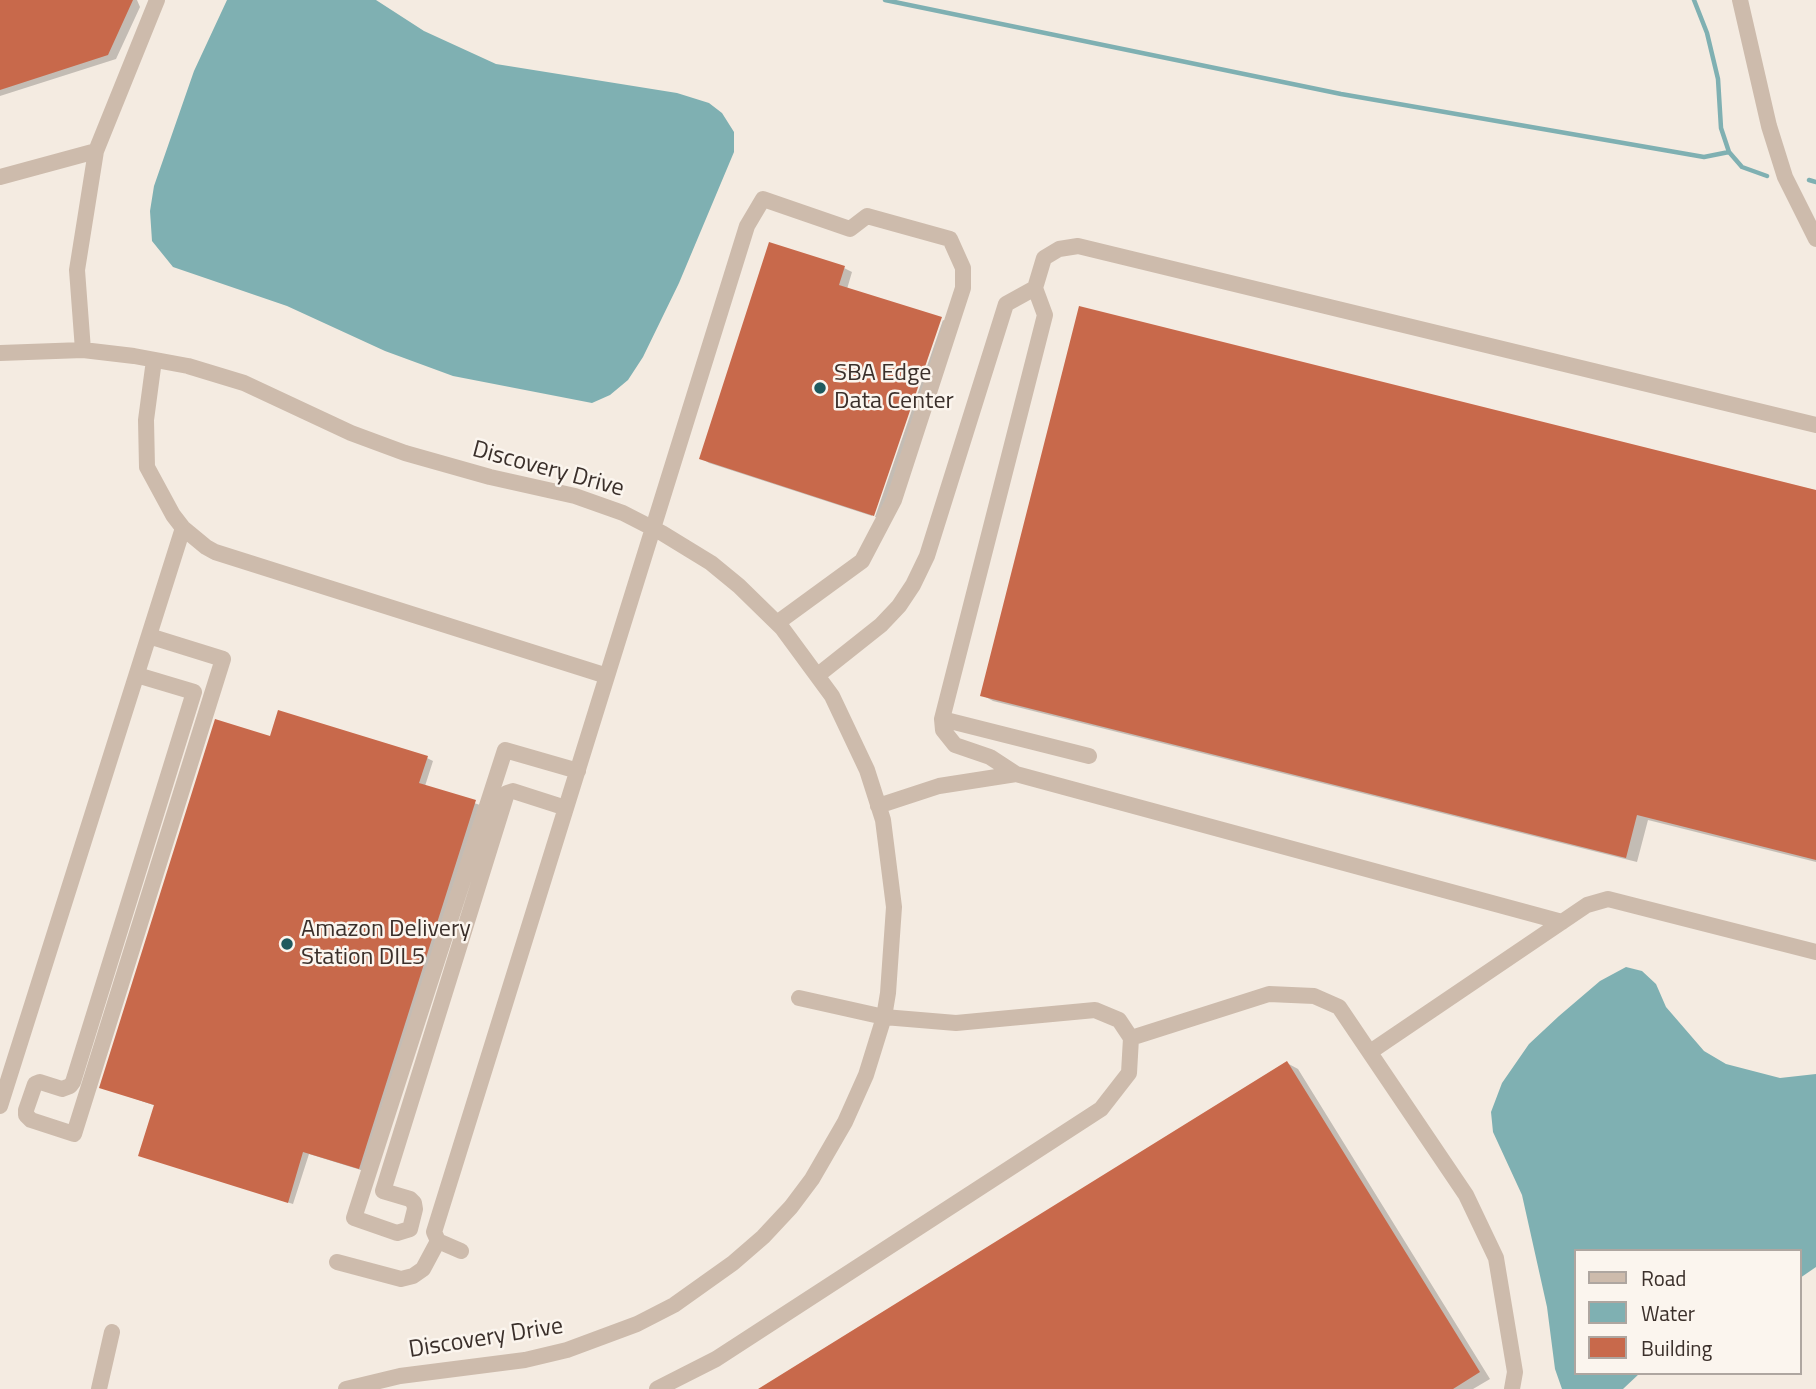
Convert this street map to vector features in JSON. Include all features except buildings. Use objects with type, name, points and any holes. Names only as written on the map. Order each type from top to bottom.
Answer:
[{"type":"street","points":[[83,350],[78,270],[96,151],[157,0]]},
{"type":"street","points":[[1740,0],[1769,126],[1785,177],[1816,239]]},
{"type":"street","points":[[0,177],[96,151]]},
{"type":"street","points":[[461,1251],[438,1241],[434,1232],[747,226],[763,200],[850,229],[867,216],[950,239],[963,268],[963,288],[894,500],[862,561],[777,623]]},
{"type":"street","points":[[1562,922],[1016,774],[990,757],[955,745],[943,730],[942,719],[1045,314],[1035,288],[1044,258],[1059,249],[1078,246],[1816,425]]},
{"type":"street","points":[[818,675],[881,625],[914,585],[927,556],[1006,304],[1035,288]]},
{"type":"street","name":"Discovery Drive","points":[[0,353],[83,350],[188,366],[244,383],[351,433],[405,453],[457,469],[575,496],[623,513],[711,563],[777,623],[832,696],[867,769],[885,832],[894,906],[884,1017],[866,1075],[850,1111],[812,1179],[791,1207],[763,1237],[705,1285],[637,1324],[567,1350],[525,1360],[400,1376],[346,1389]]},
{"type":"street","points":[[154,360],[146,420],[147,467],[183,528],[215,552],[607,676]]},
{"type":"street","points":[[0,1106],[183,528]]},
{"type":"street","points":[[137,675],[194,692],[73,1082],[62,1089],[40,1082],[35,1084],[26,1110],[27,1117],[31,1120],[74,1134],[223,659],[149,636]]},
{"type":"street","points":[[942,719],[1089,756]]},
{"type":"street","points":[[566,808],[513,791],[507,793],[383,1191],[410,1199],[414,1203],[410,1229],[397,1233],[354,1218],[505,750],[578,771]]},
{"type":"street","points":[[878,806],[939,786],[1016,774]]},
{"type":"street","points":[[1370,1052],[1587,905],[1608,899],[1816,952]]},
{"type":"street","points":[[1131,1038],[1269,994],[1314,996],[1339,1007],[1466,1195],[1496,1258],[1515,1372],[1512,1389]]},
{"type":"street","points":[[657,1389],[716,1359],[1101,1109],[1129,1073],[1131,1038],[1119,1020],[1094,1010],[956,1023],[884,1017],[799,998]]},
{"type":"street","points":[[337,1262],[401,1279],[413,1276],[423,1269],[438,1241]]},
{"type":"street","points":[[99,1389],[113,1332]]},
{"type":"water","points":[[227,0],[376,0],[424,31],[496,64],[677,93],[709,103],[722,113],[734,132],[734,152],[679,283],[643,357],[628,380],[610,395],[592,403],[453,376],[385,351],[287,306],[173,267],[152,241],[150,211],[154,186],[194,71]]},
{"type":"water","points":[[1626,967],[1642,971],[1656,984],[1666,1007],[1704,1051],[1726,1064],[1780,1078],[1816,1074],[1816,1267],[1802,1277],[1802,1249],[1574,1249],[1574,1375],[1638,1375],[1623,1389],[1562,1389],[1555,1369],[1547,1307],[1522,1195],[1493,1132],[1491,1112],[1502,1083],[1529,1044],[1600,981]]},
{"type":"waterway","points":[[885,0],[1341,94],[1704,157],[1729,152]]},
{"type":"waterway","points":[[1694,0],[1707,33],[1718,79],[1721,128],[1729,152],[1742,167],[1767,176]]},
{"type":"waterway","points":[[1809,180],[1816,182]]},
{"type":"place","name":"SBA Edge Data Center","points":[[820,388]]},
{"type":"place","name":"Amazon Delivery Station DIL5","points":[[287,944]]}]
